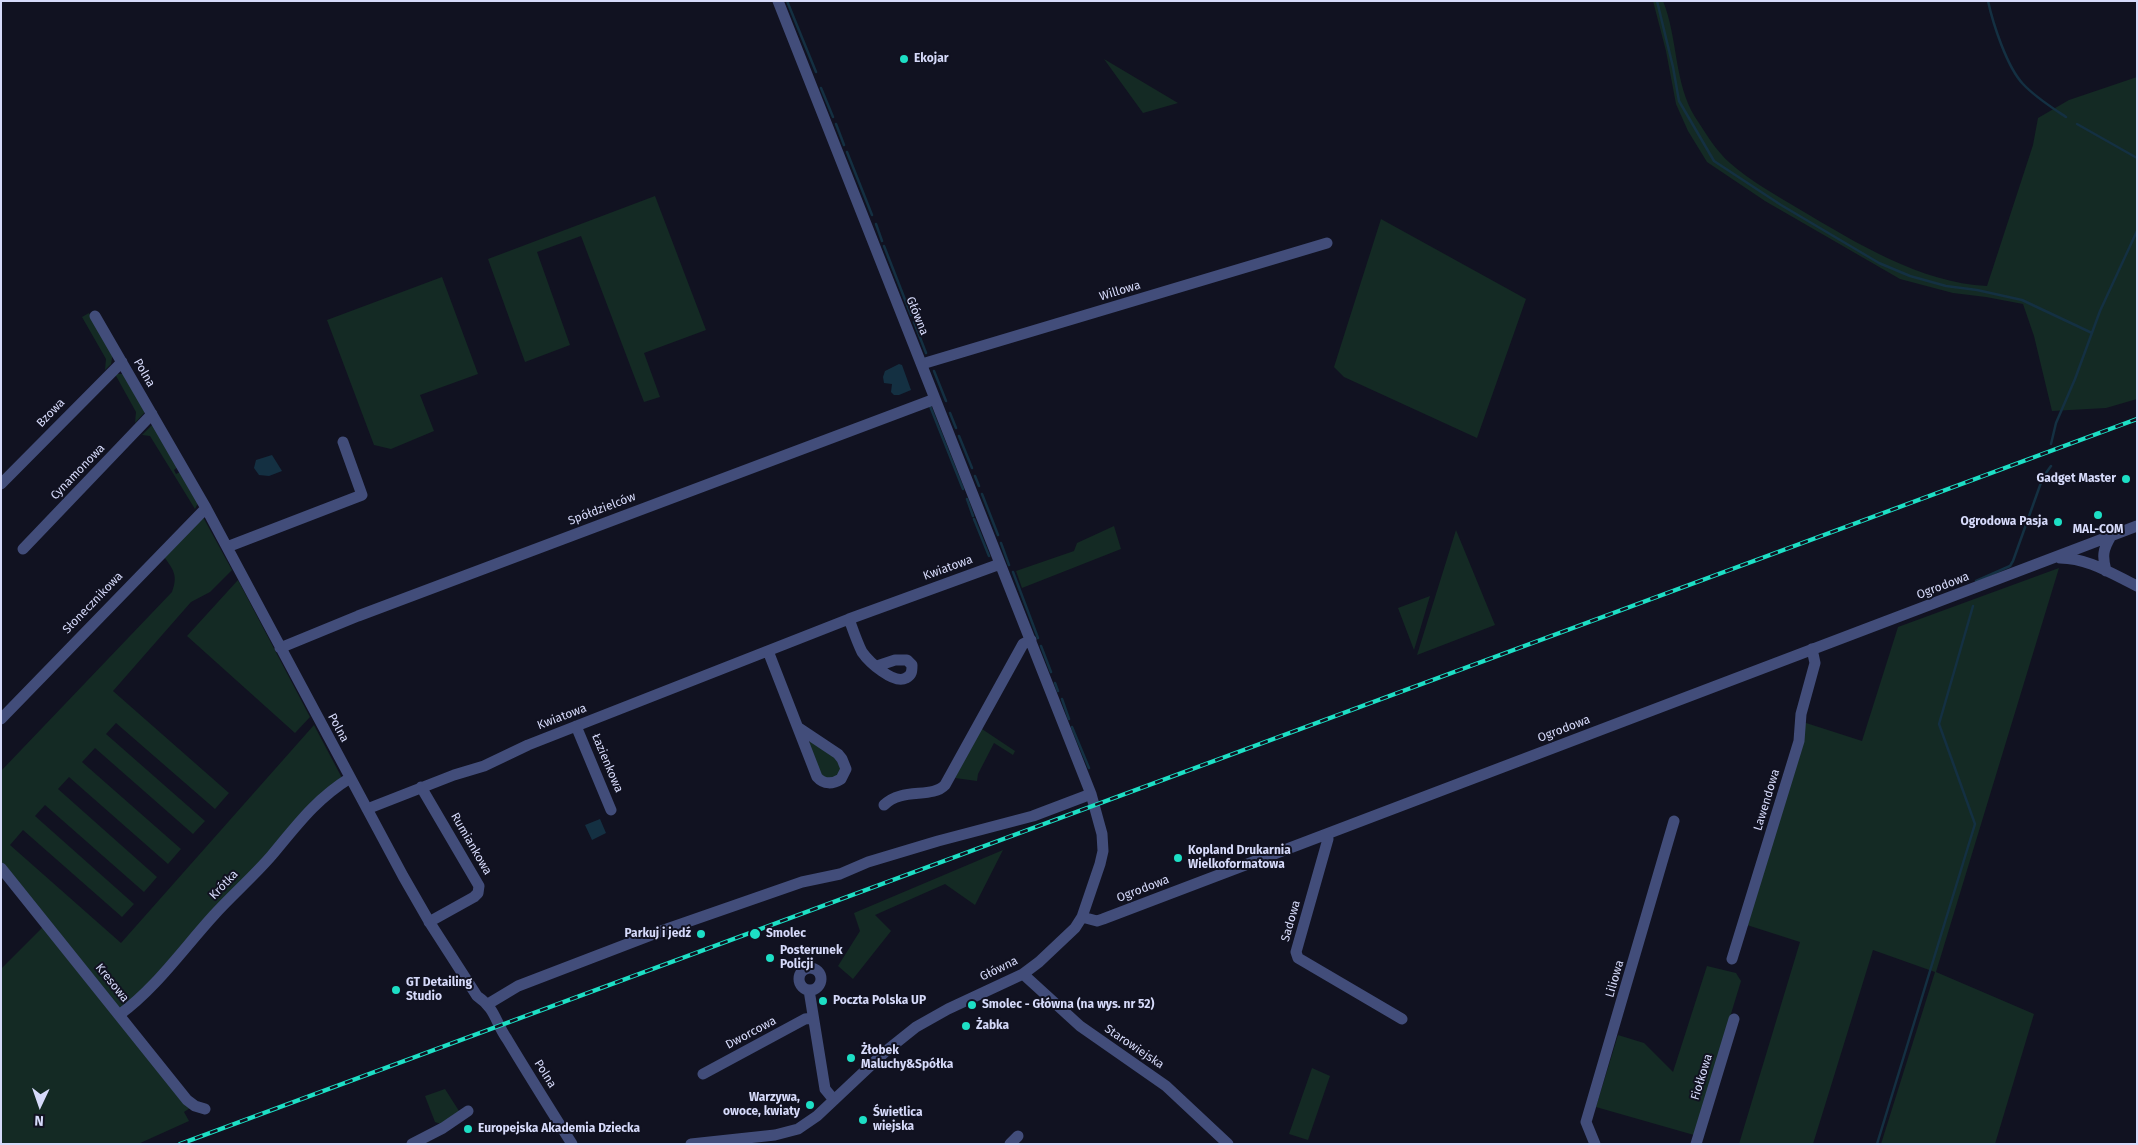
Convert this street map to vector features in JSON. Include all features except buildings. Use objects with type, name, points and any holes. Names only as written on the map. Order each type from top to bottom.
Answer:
[{"type":"street","name":"Główna","points":[[691,1144],[721,1142],[792,1131],[817,1116],[886,1051],[920,1024],[1023,974],[1068,936],[1082,917],[1103,850],[1101,825],[1091,794],[778,1]]},
{"type":"street","name":"Willowa","points":[[922,364],[1326,243]]},
{"type":"street","name":"Polna","points":[[95,316],[206,508],[429,922],[478,996],[488,1004],[498,1020],[504,1036],[572,1144]]},
{"type":"street","name":"Bzowa","points":[[1,484],[122,362]]},
{"type":"street","name":"Spółdzielców","points":[[280,648],[358,616],[935,398]]},
{"type":"street","name":"Cynamonowa","points":[[23,549],[152,414]]},
{"type":"street","points":[[227,547],[362,496],[343,442]]},
{"type":"street","name":"Słonecznikowa","points":[[1,719],[206,508]]},
{"type":"street","name":"Ogrodowa","points":[[1082,917],[1097,921],[1103,919],[2137,526]]},
{"type":"street","points":[[2106,571],[2102,558],[2104,547],[2111,536]]},
{"type":"street","name":"Ogrodowa","points":[[2056,558],[2072,558],[2088,562],[2137,586]]},
{"type":"street","name":"Kwiatowa","points":[[367,809],[454,774],[484,766],[576,726],[849,619],[1000,564]]},
{"type":"street","points":[[849,619],[862,651],[868,660],[877,666]]},
{"type":"street","points":[[884,804],[897,797],[938,790],[945,785],[1023,644],[1031,640]]},
{"type":"street","name":"Lawendowa","points":[[1732,959],[1799,741],[1801,714],[1815,663],[1812,649]]},
{"type":"street","points":[[768,651],[817,777],[820,780],[831,783],[841,779],[846,769],[842,759],[799,728]]},
{"type":"street","name":"Łazienkowa","points":[[576,726],[611,810]]},
{"type":"street","name":"Krótka","points":[[119,1015],[136,1003],[214,914],[271,856],[317,802],[332,788],[350,778]]},
{"type":"street","name":"Rumiankowa","points":[[421,787],[479,886],[478,893],[474,897],[429,922]]},
{"type":"street","points":[[488,1004],[518,986],[664,930],[802,882],[840,874],[868,862],[1016,822],[1091,794]]},
{"type":"street","name":"Liliowa","points":[[1595,1144],[1586,1122],[1674,821]]},
{"type":"street","name":"Sadowa","points":[[1326,834],[1328,839],[1296,952],[1298,958],[1402,1019]]},
{"type":"street","name":"Kresowa","points":[[1,868],[187,1100],[195,1106],[205,1109]]},
{"type":"street","name":"Starowiejska","points":[[1023,974],[1080,1026],[1166,1086],[1228,1144]]},
{"type":"street","points":[[809,990],[825,1089],[834,1100]]},
{"type":"street","name":"Dworcowa","points":[[703,1074],[806,1019],[813,1018]]},
{"type":"street","name":"Fiołkowa","points":[[1696,1144],[1734,1019]]},
{"type":"street","points":[[412,1144],[443,1128],[468,1111]]},
{"type":"green space","points":[[1653,1],[1663,1],[1668,15],[1683,90],[1688,104],[1711,141],[1730,163],[1763,188],[1865,247],[1913,269],[1962,283],[1987,286],[2033,145],[2038,118],[2069,100],[2137,77],[2137,399],[2106,408],[2052,411],[2034,336],[2023,304],[1953,293],[1900,279],[1765,201],[1707,162],[1688,131],[1676,104],[1666,51]]},
{"type":"green space","points":[[1104,59],[1178,103],[1143,113]]},
{"type":"green space","points":[[655,196],[706,330],[644,353],[660,397],[644,402],[581,236],[537,252],[570,345],[525,362],[488,259]]},
{"type":"green space","points":[[1381,219],[1526,299],[1477,438],[1344,377],[1334,367]]},
{"type":"green space","points":[[442,277],[478,374],[420,395],[434,431],[391,449],[374,445],[327,320]]},
{"type":"green space","points":[[89,313],[113,353],[111,364],[105,370],[106,359],[82,317]]},
{"type":"green space","points":[[115,374],[123,374],[145,412],[135,423],[136,412]]},
{"type":"green space","points":[[153,424],[178,467],[174,470],[176,474],[180,472],[198,503],[195,509],[150,436],[142,435]]},
{"type":"green space","points":[[203,517],[232,570],[210,592],[191,602],[113,691],[229,793],[215,809],[116,723],[106,734],[205,821],[193,834],[95,748],[82,762],[181,849],[168,864],[69,777],[58,789],[157,877],[144,892],[45,805],[35,816],[134,904],[122,917],[23,830],[10,845],[121,943],[314,725],[342,778],[276,844],[134,998],[121,1008],[116,1006],[1,862],[1,771],[172,592],[175,577],[164,557]]},
{"type":"green space","points":[[1114,526],[1121,549],[1022,588],[1016,571],[1074,551],[1077,543]]},
{"type":"green space","points":[[1456,530],[1495,625],[1417,655]]},
{"type":"green space","points":[[2059,568],[1936,972],[2034,1014],[1995,1144],[1881,1144],[1935,972],[1873,950],[1813,1144],[1739,1144],[1800,942],[1747,925],[1803,722],[1862,741],[1898,627]]},
{"type":"green space","points":[[238,580],[310,717],[295,733],[187,636]]},
{"type":"green space","points":[[1430,596],[1414,650],[1398,608]]},
{"type":"green space","points":[[979,727],[1015,751],[1013,755],[994,743],[978,774],[977,781],[955,778]]},
{"type":"green space","points":[[811,741],[836,757],[843,766],[837,778],[823,778],[807,744]]},
{"type":"green space","points":[[1003,850],[975,905],[945,884],[875,915],[891,931],[853,979],[838,966],[860,931],[854,913]]},
{"type":"green space","points":[[44,926],[190,1108],[184,1112],[189,1121],[138,1144],[1,1144],[1,969]]},
{"type":"green space","points":[[1707,966],[1736,973],[1741,981],[1694,1135],[1596,1107],[1618,1035],[1644,1043],[1673,1072]]},
{"type":"green space","points":[[1312,1068],[1330,1076],[1308,1140],[1289,1134]]},
{"type":"green space","points":[[445,1089],[459,1111],[441,1124],[435,1122],[425,1096]]},
{"type":"water","points":[[899,364],[902,365],[911,390],[894,395],[891,392],[892,384],[884,383],[883,377],[885,371]]},
{"type":"water","points":[[272,455],[282,471],[269,476],[259,475],[254,468],[256,460]]},
{"type":"water","points":[[600,819],[606,833],[592,840],[585,825]]},
{"type":"waterway","points":[[787,1],[816,72]]},
{"type":"waterway","points":[[1657,1],[1679,101],[1714,161],[1781,205],[1879,263],[1910,276],[1946,286],[1977,290],[2022,300],[2092,333]]},
{"type":"waterway","points":[[1988,1],[2001,45],[2017,76],[2043,102],[2066,117]]},
{"type":"waterway","points":[[821,88],[833,117]]},
{"type":"waterway","points":[[836,124],[844,145]]},
{"type":"waterway","points":[[2077,124],[2137,158]]},
{"type":"waterway","points":[[847,152],[872,215]]},
{"type":"waterway","points":[[876,224],[882,241]]},
{"type":"waterway","points":[[2051,444],[2056,423],[2075,379],[2100,311],[2137,231]]},
{"type":"waterway","points":[[884,246],[911,315]]},
{"type":"waterway","points":[[914,322],[926,353]]},
{"type":"waterway","points":[[934,371],[946,401]]},
{"type":"waterway","points":[[930,406],[963,489]]},
{"type":"waterway","points":[[950,413],[956,428]]},
{"type":"waterway","points":[[959,436],[972,468]]},
{"type":"waterway","points":[[1976,581],[2010,566],[2043,477],[2051,466]]},
{"type":"waterway","points":[[975,476],[979,486]]},
{"type":"waterway","points":[[982,494],[998,535]]},
{"type":"waterway","points":[[967,499],[973,516]]},
{"type":"waterway","points":[[974,519],[989,556]]},
{"type":"waterway","points":[[1001,543],[1009,565]]},
{"type":"waterway","points":[[1013,572],[1038,638]]},
{"type":"waterway","points":[[1877,1144],[1975,824],[1939,724],[1973,606]]},
{"type":"waterway","points":[[1041,646],[1051,672]]},
{"type":"waterway","points":[[1055,683],[1058,691]]},
{"type":"waterway","points":[[1062,699],[1069,719]]},
{"type":"waterway","points":[[1072,727],[1089,768]]},
{"type":"railway","points":[[180,1144],[2137,419]]},
{"type":"place","name":"Ekojar","points":[[904,59]]},
{"type":"place","name":"Gadget Master","points":[[2126,479]]},
{"type":"place","name":"MAL-COM","points":[[2098,515]]},
{"type":"place","name":"Ogrodowa Pasja","points":[[2058,522]]},
{"type":"place","name":"Kopland Drukarnia Wielkoformatowa","points":[[1178,858]]},
{"type":"place","name":"Parkuj i jedź","points":[[701,934]]},
{"type":"place","name":"Smolec","points":[[755,934]]},
{"type":"place","name":"Posterunek Policji","points":[[770,958]]},
{"type":"place","name":"GT Detailing Studio","points":[[396,990]]},
{"type":"place","name":"Poczta Polska UP","points":[[823,1001]]},
{"type":"place","name":"Smolec - Główna (na wys. nr 52)","points":[[972,1005]]},
{"type":"place","name":"Żabka","points":[[966,1026]]},
{"type":"place","name":"Żłobek Maluchy&Spółka","points":[[851,1058]]},
{"type":"place","name":"Warzywa, owoce, kwiaty","points":[[810,1105]]},
{"type":"place","name":"Świetlica wiejska","points":[[863,1120]]},
{"type":"place","name":"Europejska Akademia Dziecka","points":[[468,1129]]}]
